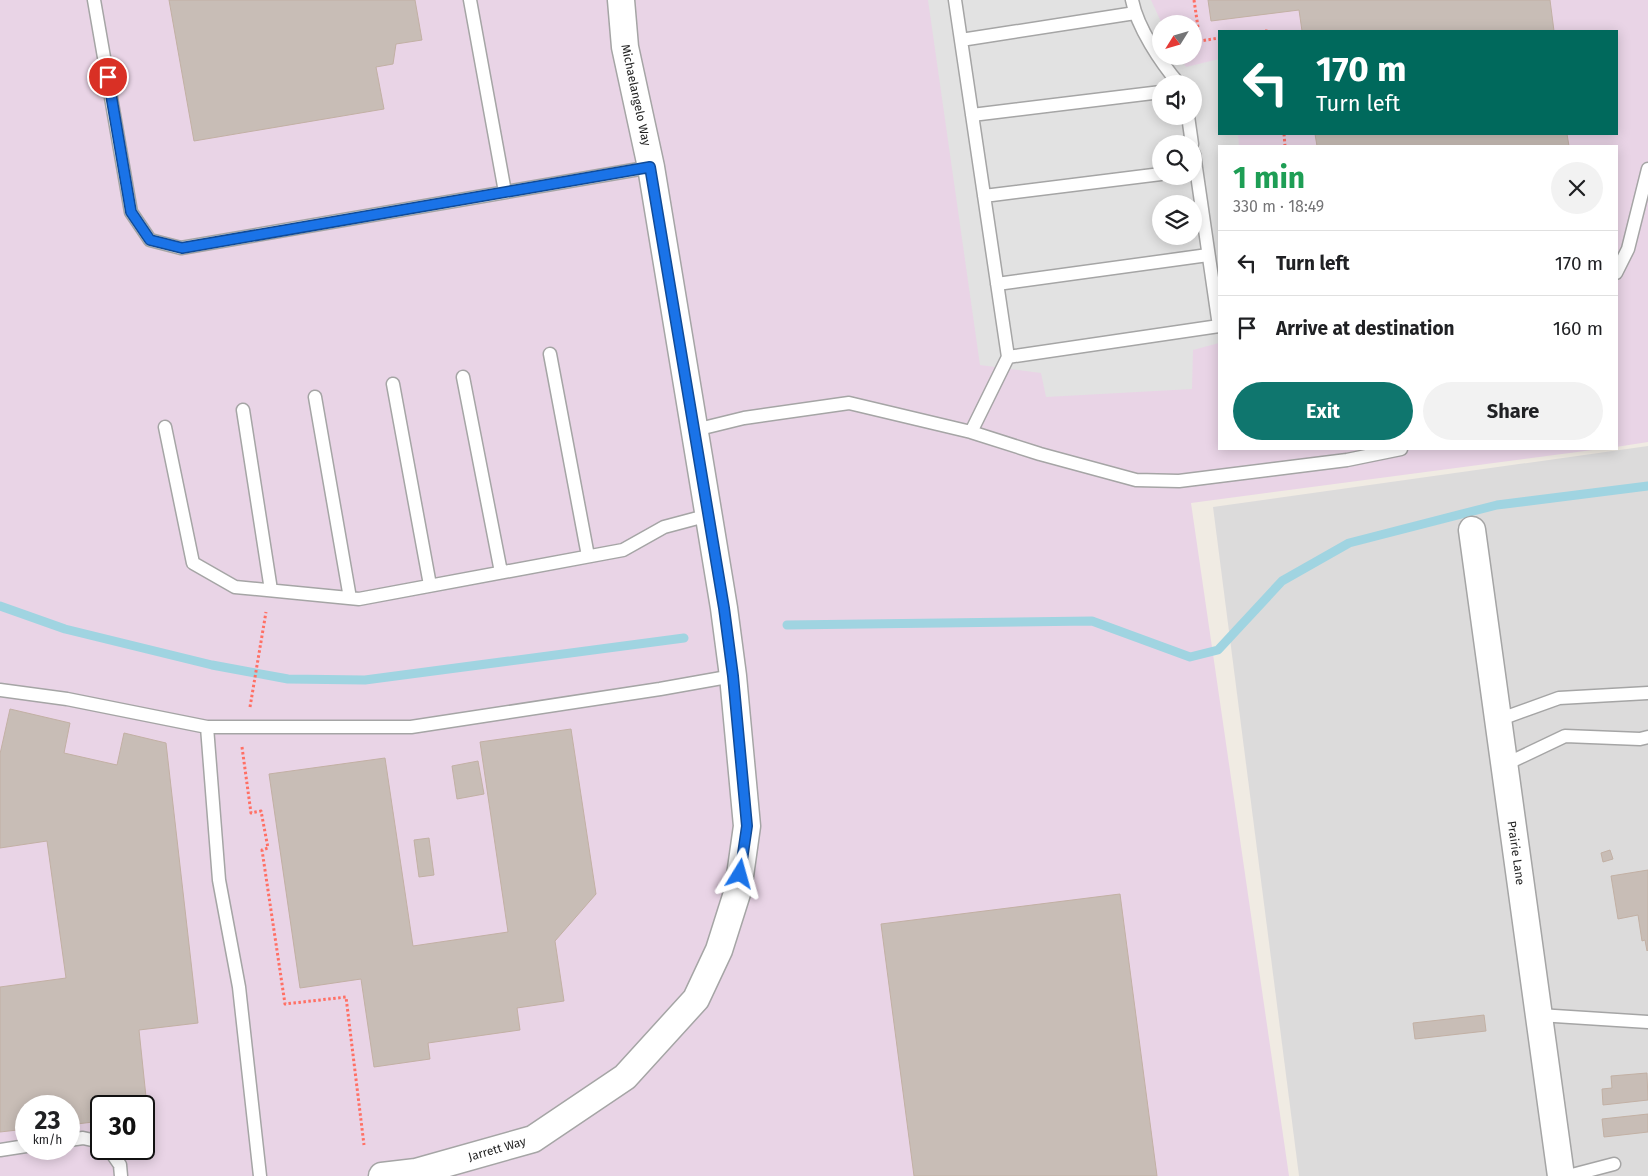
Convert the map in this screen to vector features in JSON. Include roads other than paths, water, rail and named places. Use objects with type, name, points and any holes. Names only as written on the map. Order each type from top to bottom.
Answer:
[{"type":"street","name":"Michaelangelo Way","points":[[621,0],[625,47],[650,167],[724,608],[733,676],[747,826],[738,890],[719,950],[696,999],[625,1077]]},
{"type":"street","name":"Prairie Lane","points":[[1472,530],[1561,1176]]},
{"type":"street","name":"Jarrett Way","points":[[382,1176],[416,1172],[533,1138],[625,1077]]},
{"type":"lane","points":[[94,0],[131,212],[150,240],[182,248],[650,167]]},
{"type":"lane","points":[[470,0],[505,192]]},
{"type":"lane","points":[[955,0],[1008,357],[971,432]]},
{"type":"lane","points":[[1132,0],[1135,13],[1165,68],[1171,75]]},
{"type":"lane","points":[[961,40],[1135,13]]},
{"type":"lane","points":[[972,115],[1152,93]]},
{"type":"lane","points":[[1618,269],[1628,249],[1648,169]]},
{"type":"lane","points":[[984,196],[1152,175]]},
{"type":"lane","points":[[1197,185],[1218,320]]},
{"type":"lane","points":[[997,284],[1208,255]]},
{"type":"lane","points":[[1008,357],[1218,326]]},
{"type":"lane","points":[[550,354],[588,556]]},
{"type":"lane","points":[[463,378],[501,572]]},
{"type":"lane","points":[[393,384],[430,585]]},
{"type":"lane","points":[[315,397],[350,598]]},
{"type":"lane","points":[[695,430],[744,418],[849,403],[971,432],[1040,454],[1136,480],[1178,481],[1347,460],[1396,450]]},
{"type":"lane","points":[[243,410],[271,590]]},
{"type":"lane","points":[[165,427],[193,562],[235,587],[359,598],[623,550],[664,527],[709,515]]},
{"type":"lane","points":[[0,690],[67,699],[207,727],[411,727],[733,676]]},
{"type":"lane","points":[[1498,720],[1559,698],[1648,693]]},
{"type":"lane","points":[[207,727],[219,880],[238,987],[260,1176]]},
{"type":"lane","points":[[1504,765],[1565,736],[1640,739],[1648,737]]},
{"type":"lane","points":[[1539,1015],[1648,1022]]},
{"type":"lane","points":[[0,1150],[15,1148]]},
{"type":"lane","points":[[117,1160],[120,1165],[121,1176]]},
{"type":"lane","points":[[1568,1176],[1614,1164]]},
{"type":"waterway","points":[[787,625],[1092,621],[1190,657],[1218,650],[1282,581],[1349,543],[1497,505],[1648,486]]},
{"type":"waterway","points":[[0,606],[65,629],[212,665],[288,679],[365,680],[684,638]]}]
